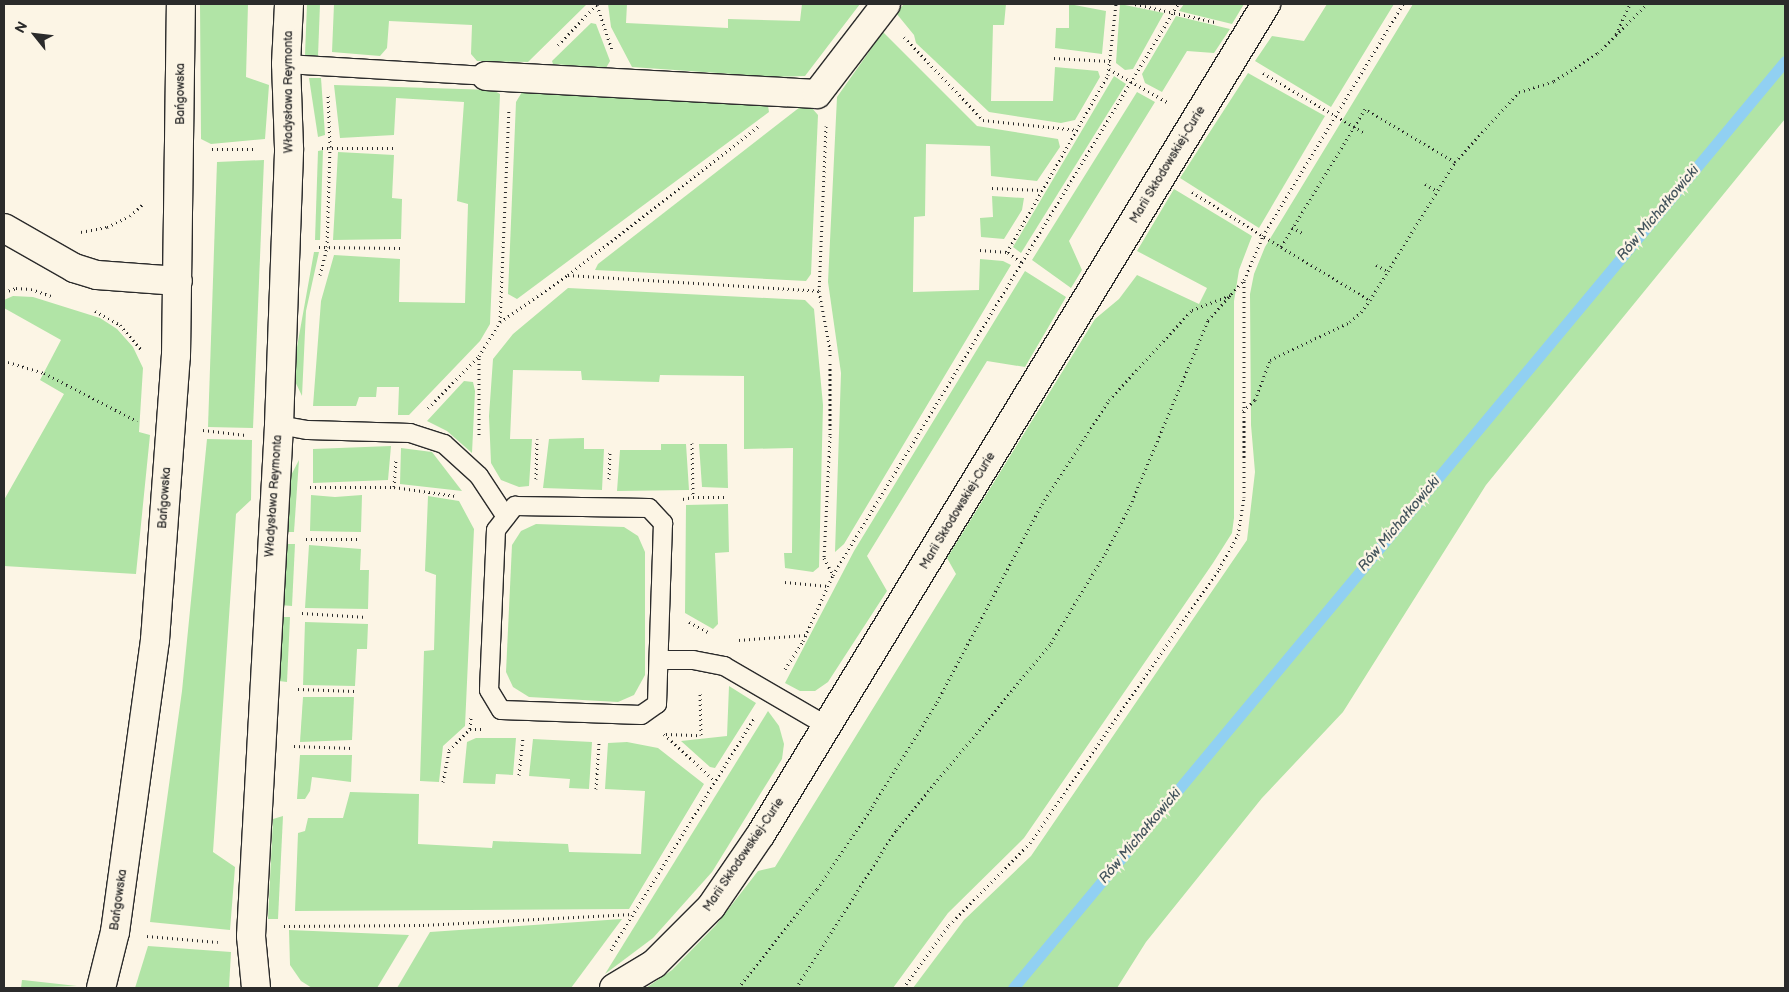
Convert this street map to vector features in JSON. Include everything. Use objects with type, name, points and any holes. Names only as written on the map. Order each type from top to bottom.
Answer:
[{"type":"street","name":"Bańgowska","points":[[101,988],[115,932],[155,640],[176,356],[181,4]]},
{"type":"street","name":"Władysława Reymonta","points":[[256,988],[251,936],[279,425],[289,148],[286,64],[290,4]]},
{"type":"street","points":[[498,76],[808,94],[886,4]]},
{"type":"street","name":"Marii Skłodowskiej-Curie","points":[[614,988],[654,964],[711,906],[827,726],[1266,4]]},
{"type":"street","points":[[5,233],[55,259],[97,275],[178,281]]},
{"type":"lane","points":[[286,64],[498,76]]},
{"type":"lane","points":[[279,425],[308,430],[410,433],[444,444],[479,476],[506,517]]},
{"type":"lane","points":[[515,506],[649,508],[663,523],[657,704],[641,715],[501,710],[489,690],[496,530],[506,517],[515,506]]},
{"type":"lane","points":[[659,660],[693,660],[724,666],[827,726]]},
{"type":"path","points":[[556,47],[597,4],[624,83]]},
{"type":"path","points":[[1008,252],[1109,69],[1116,4]]},
{"type":"path","points":[[1135,4],[1232,26],[1247,34]]},
{"type":"path","points":[[608,955],[803,641],[833,575],[1178,4]]},
{"type":"path","points":[[796,988],[896,830],[1051,643],[1105,554],[1130,506],[1208,320],[1244,280],[1263,236],[1403,4]]},
{"type":"path","points":[[1614,37],[1630,4]]},
{"type":"path","points":[[1243,411],[1255,400],[1270,360],[1350,322],[1370,300],[1455,162],[1519,92],[1554,81],[1598,53],[1648,4]]},
{"type":"path","points":[[901,33],[983,120],[1077,130]]},
{"type":"path","points":[[1054,58],[1110,61]]},
{"type":"path","points":[[1109,69],[1195,118]]},
{"type":"path","points":[[1264,73],[1365,133]]},
{"type":"path","points":[[498,76],[500,322]]},
{"type":"path","points":[[410,433],[418,418],[480,356],[500,322],[568,275],[808,94],[827,106],[819,291],[830,349],[830,436],[824,558],[833,575]]},
{"type":"path","points":[[1281,246],[1365,109],[1455,162]]},
{"type":"path","points":[[330,148],[393,148]]},
{"type":"path","points":[[1425,184],[1437,191]]},
{"type":"path","points":[[992,188],[1042,190]]},
{"type":"path","points":[[1190,191],[1370,300]]},
{"type":"path","points":[[76,232],[107,227],[130,216],[146,200]]},
{"type":"path","points":[[1292,227],[1304,234]]},
{"type":"path","points":[[326,247],[400,248]]},
{"type":"path","points":[[980,250],[1008,252],[1021,262]]},
{"type":"path","points":[[1376,265],[1388,271]]},
{"type":"path","points":[[568,275],[819,291]]},
{"type":"path","points":[[903,988],[949,925],[1030,843],[1219,569],[1238,535],[1244,497],[1244,280]]},
{"type":"path","points":[[4,292],[16,288],[31,289],[58,298]]},
{"type":"path","points":[[738,988],[817,889],[872,808],[937,702],[1042,504],[1109,400],[1192,310],[1231,295]]},
{"type":"path","points":[[85,307],[103,313],[120,325],[142,351]]},
{"type":"path","points":[[479,476],[480,356]]},
{"type":"path","points":[[8,362],[44,373],[147,425]]},
{"type":"path","points":[[202,430],[253,435]]},
{"type":"path","points":[[535,483],[537,439]]},
{"type":"path","points":[[692,444],[693,497]]},
{"type":"path","points":[[608,486],[610,450]]},
{"type":"path","points":[[306,487],[394,487],[461,496]]},
{"type":"path","points":[[683,499],[693,497],[728,497]]},
{"type":"path","points":[[334,539],[361,539]]},
{"type":"path","points":[[785,582],[828,586]]},
{"type":"path","points":[[340,616],[367,616]]},
{"type":"path","points":[[666,734],[701,735],[700,689],[709,688]]},
{"type":"path","points":[[328,690],[355,691]]},
{"type":"path","points":[[470,729],[471,709]]},
{"type":"path","points":[[519,775],[524,742]]},
{"type":"path","points":[[324,748],[352,748]]},
{"type":"path","points":[[443,782],[449,750]]},
{"type":"path","points":[[596,789],[598,756]]},
{"type":"path","points":[[284,926],[423,926],[633,914]]},
{"type":"path","points":[[143,936],[221,942]]},
{"type":"green space","points":[[200,4],[248,4],[246,77],[269,85],[265,139],[211,144],[201,139]]},
{"type":"green space","points":[[307,4],[320,4],[318,56],[305,55]]},
{"type":"green space","points":[[334,4],[587,4],[528,62],[477,61],[471,54],[472,25],[389,21],[387,48],[380,56],[332,52]]},
{"type":"green space","points":[[608,4],[627,4],[626,23],[728,28],[728,19],[800,21],[802,4],[860,4],[805,76],[773,77],[632,67],[611,27]]},
{"type":"green space","points":[[904,4],[1006,4],[1004,25],[993,25],[991,101],[1053,101],[1055,67],[1098,71],[1100,77],[1075,120],[1061,123],[989,112],[916,43],[914,35],[896,13]]},
{"type":"green space","points":[[1069,4],[1106,11],[1102,54],[1055,48],[1056,28],[1069,28]]},
{"type":"green space","points":[[1120,4],[1164,13],[1133,69],[1125,70],[1116,63]]},
{"type":"green space","points":[[1184,4],[1244,4],[1232,24],[1179,11]]},
{"type":"green space","points":[[1327,4],[1394,4],[1331,107],[1255,61],[1272,36],[1304,41]]},
{"type":"green space","points":[[1413,4],[1785,4],[1785,119],[1486,485],[1343,712],[1262,798],[1146,942],[1117,988],[913,988],[964,920],[1031,856],[1247,540],[1255,472],[1251,425],[1250,294],[1254,274],[1265,247]]},
{"type":"green space","points":[[1176,16],[1230,29],[1214,53],[1187,51],[1162,92],[1145,83],[1142,74]]},
{"type":"green space","points":[[591,23],[596,24],[610,61],[606,68],[553,64],[552,61]]},
{"type":"green space","points":[[883,32],[977,126],[1058,139],[1060,147],[1037,181],[991,176],[990,146],[926,144],[925,216],[914,217],[913,292],[979,290],[980,259],[1003,261],[1011,265],[844,544],[835,552],[841,373],[828,282],[837,97]]},
{"type":"green space","points":[[1248,73],[1325,116],[1259,228],[1180,178]]},
{"type":"green space","points":[[1114,76],[1126,84],[1021,253],[1013,247]]},
{"type":"green space","points":[[309,78],[321,78],[325,135],[318,137]]},
{"type":"green space","points":[[334,85],[493,90],[500,94],[490,324],[480,341],[409,415],[398,415],[399,387],[377,387],[376,397],[359,397],[356,406],[313,406],[321,301],[334,255],[400,259],[399,302],[465,303],[468,204],[457,201],[464,102],[396,98],[394,135],[340,138]]},
{"type":"green space","points":[[522,92],[768,106],[769,112],[517,299],[508,294],[516,102]]},
{"type":"green space","points":[[1137,92],[1155,102],[1069,241],[1082,270],[1071,288],[1032,260]]},
{"type":"green space","points":[[800,107],[811,107],[818,115],[811,274],[806,281],[595,270],[598,264]]},
{"type":"green space","points":[[323,150],[320,240],[315,240],[318,151]]},
{"type":"green space","points":[[338,152],[394,155],[392,198],[402,199],[401,239],[333,240]]},
{"type":"green space","points":[[264,160],[253,428],[208,427],[217,162]]},
{"type":"green space","points":[[1174,189],[1252,236],[1239,270],[1234,301],[1234,518],[1232,533],[1213,563],[1024,838],[948,913],[893,988],[646,988],[672,970],[716,925],[758,871],[775,867],[956,574],[947,558],[1095,319],[1119,299],[1137,275],[1199,304],[1207,288],[1137,251]]},
{"type":"green space","points":[[992,196],[1024,198],[1022,210],[1004,239],[981,237],[980,218],[993,217]]},
{"type":"green space","points":[[314,252],[319,252],[306,311],[302,396],[292,375]]},
{"type":"green space","points":[[1025,271],[1066,297],[1025,367],[987,361],[867,556],[887,591],[828,682],[815,691],[800,691],[785,683],[854,551]]},
{"type":"green space","points":[[568,288],[805,300],[814,309],[823,405],[819,567],[813,572],[785,568],[784,553],[792,553],[793,448],[744,449],[744,376],[660,375],[659,382],[582,380],[581,371],[513,370],[510,439],[532,439],[529,486],[519,487],[501,480],[491,463],[489,416],[493,359],[513,334]]},
{"type":"green space","points":[[13,296],[33,297],[100,318],[117,329],[133,347],[143,368],[139,432],[150,435],[136,574],[4,566],[4,500],[64,394],[40,380],[61,340],[4,308],[4,300]]},
{"type":"green space","points":[[464,381],[473,382],[475,391],[472,453],[447,431],[427,421]]},
{"type":"green space","points":[[584,438],[584,449],[604,449],[602,490],[543,488],[549,439]]},
{"type":"green space","points":[[207,439],[252,440],[251,500],[236,514],[213,852],[235,867],[230,930],[150,922],[182,691]]},
{"type":"green space","points":[[661,444],[686,444],[689,490],[617,491],[620,450],[661,450]]},
{"type":"green space","points":[[699,444],[727,444],[728,488],[702,487]]},
{"type":"green space","points":[[391,446],[388,480],[313,483],[313,449]]},
{"type":"green space","points":[[401,448],[432,452],[462,491],[400,484]]},
{"type":"green space","points":[[299,460],[294,532],[285,532],[287,483]]},
{"type":"green space","points":[[311,495],[335,497],[362,495],[361,532],[310,531]]},
{"type":"green space","points":[[428,496],[459,501],[474,529],[465,726],[443,746],[439,782],[420,781],[424,651],[434,650],[436,575],[425,571]]},
{"type":"green space","points":[[728,504],[729,552],[715,553],[718,624],[713,629],[685,613],[686,505]]},
{"type":"green space","points":[[536,524],[624,527],[638,536],[645,552],[645,675],[634,695],[618,702],[529,697],[513,687],[506,672],[512,545],[521,531]]},
{"type":"green space","points":[[286,544],[295,544],[292,606],[280,605]]},
{"type":"green space","points":[[309,545],[361,549],[360,570],[369,570],[368,609],[305,608]]},
{"type":"green space","points":[[281,617],[290,617],[287,682],[279,681]]},
{"type":"green space","points":[[305,622],[368,624],[367,649],[357,649],[355,686],[303,685]]},
{"type":"green space","points":[[729,686],[756,703],[715,768],[710,767],[681,741],[727,736]]},
{"type":"green space","points":[[303,697],[354,697],[352,740],[300,742]]},
{"type":"green space","points":[[768,711],[779,726],[784,744],[782,759],[712,872],[653,938],[605,974]]},
{"type":"green space","points":[[476,738],[516,738],[513,775],[496,774],[495,784],[463,783],[467,742]]},
{"type":"green space","points":[[533,739],[592,742],[589,789],[569,788],[570,779],[529,776]]},
{"type":"green space","points":[[627,742],[658,748],[704,784],[629,909],[295,911],[298,833],[305,831],[308,818],[343,818],[350,792],[419,794],[418,844],[492,848],[493,841],[568,844],[569,852],[641,854],[645,791],[605,789],[608,743]]},
{"type":"green space","points":[[300,755],[352,755],[351,782],[312,777],[310,791],[305,799],[297,799]]},
{"type":"green space","points":[[283,816],[278,919],[268,919],[273,819]]},
{"type":"green space","points":[[622,919],[571,988],[397,988],[430,932]]},
{"type":"green space","points":[[289,930],[409,935],[377,988],[312,988],[301,981],[290,965]]},
{"type":"green space","points":[[148,946],[231,952],[229,988],[135,988]]},
{"type":"green space","points":[[23,980],[77,986],[21,988]]},
{"type":"waterway","name":"Rów Michałkowicki","points":[[1013,988],[1785,61]]}]
